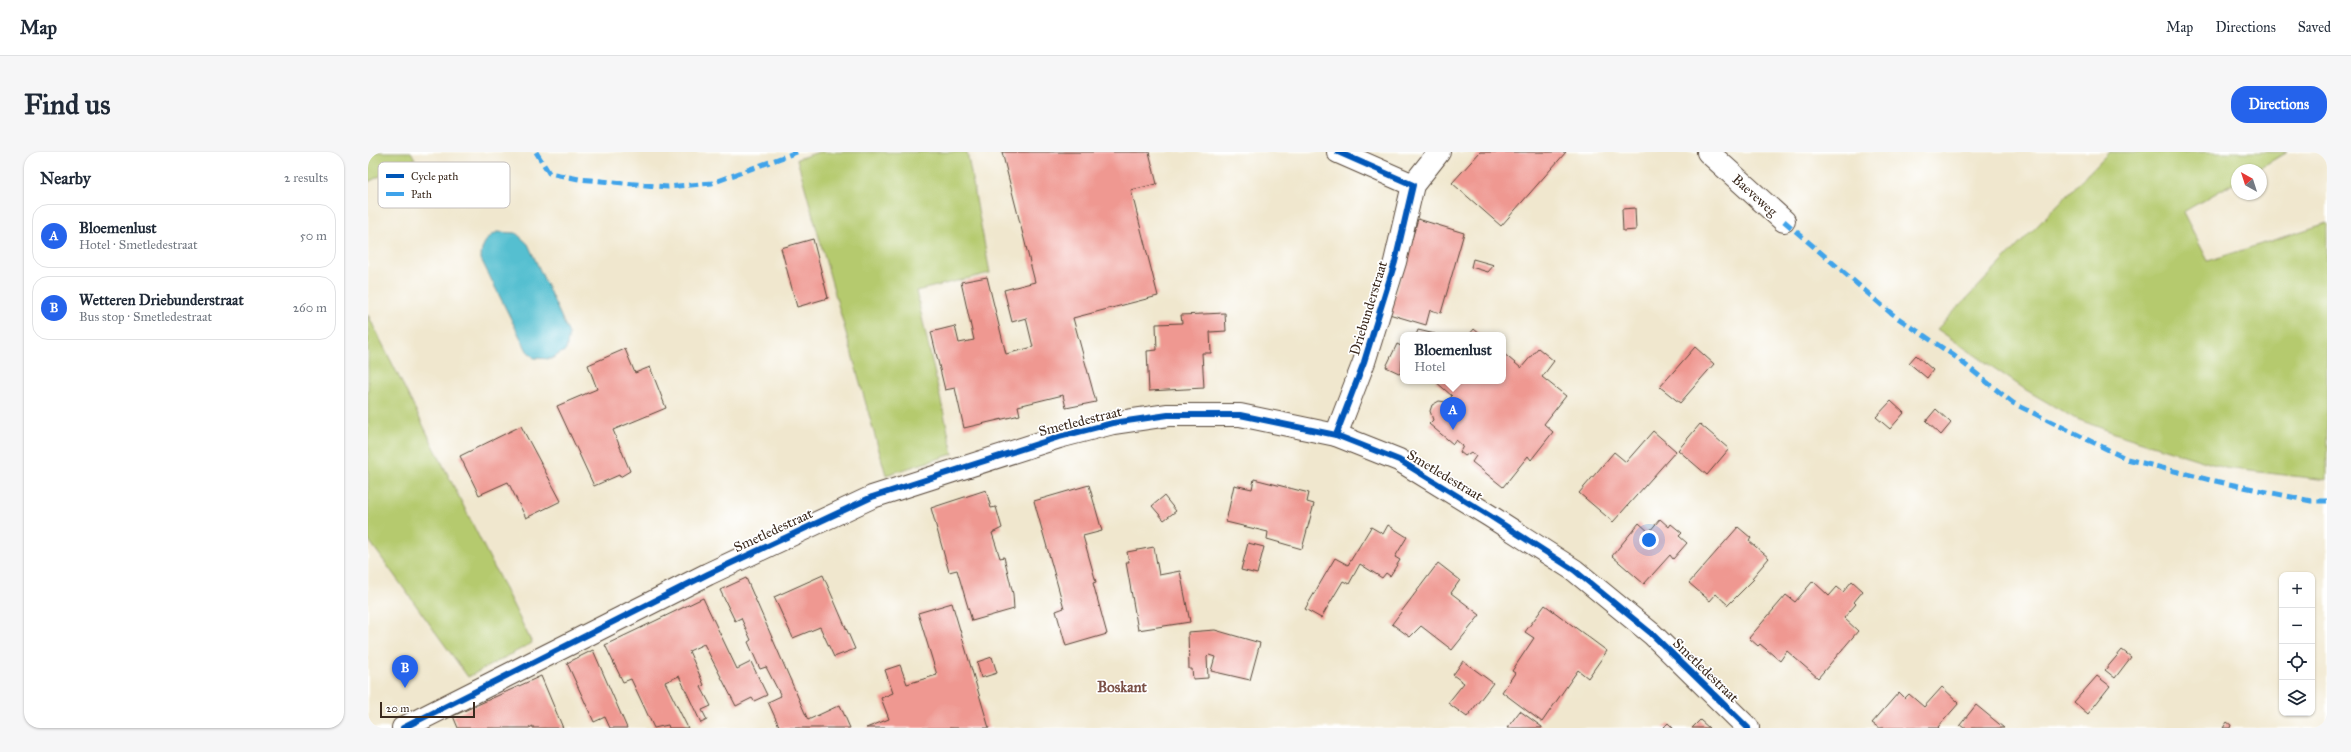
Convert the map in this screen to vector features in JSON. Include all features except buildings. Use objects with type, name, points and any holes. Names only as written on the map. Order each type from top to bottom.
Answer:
[{"type":"street","points":[[1338,152],[1413,185]]},
{"type":"street","name":"Driebunderstraat","points":[[1336,435],[1364,362],[1395,262],[1413,185],[1439,152]]},
{"type":"street","name":"Baeveweg","points":[[1708,152],[1784,221]]},
{"type":"street","name":"Smetledestraat","points":[[403,728],[708,574],[872,496],[1058,437],[1113,424],[1168,415],[1240,415],[1336,435],[1399,460],[1574,570],[1652,634],[1748,728]]},
{"type":"green space","points":[[368,152],[411,152],[415,159],[409,162],[378,162],[378,177],[368,182]]},
{"type":"green space","points":[[819,152],[967,152],[990,273],[916,291],[953,454],[886,475],[797,159]]},
{"type":"green space","points":[[2109,152],[2287,152],[2266,164],[2231,164],[2231,184],[2183,212],[2208,261],[2327,223],[2327,480],[2225,468],[2123,436],[2074,418],[2026,390],[1937,329]]},
{"type":"green space","points":[[368,315],[532,643],[468,677],[368,539]]},
{"type":"water","points":[[497,232],[516,233],[528,244],[569,334],[566,350],[551,359],[534,358],[527,351],[481,259],[484,243],[489,237]]},
{"type":"marked path","points":[[536,152],[549,173],[579,179],[668,187],[712,183],[797,152]]},
{"type":"marked path","points":[[1784,221],[1892,314],[1953,355],[2013,403],[2127,459],[2210,480],[2311,501],[2327,501]]},
{"type":"cycle path","points":[[1336,435],[1364,362],[1395,262],[1413,185],[1338,152]]},
{"type":"cycle path","points":[[403,728],[708,574],[872,497],[1059,437],[1113,423],[1168,415],[1240,415],[1336,435],[1399,460],[1574,570],[1652,634],[1748,728]]},
{"type":"place","name":"Bloemenlust","points":[[1453,430]]},
{"type":"place","name":"Wetteren Driebunderstraat","points":[[405,688]]},
{"type":"district","name":"Boskant","points":[[1122,687]]}]
